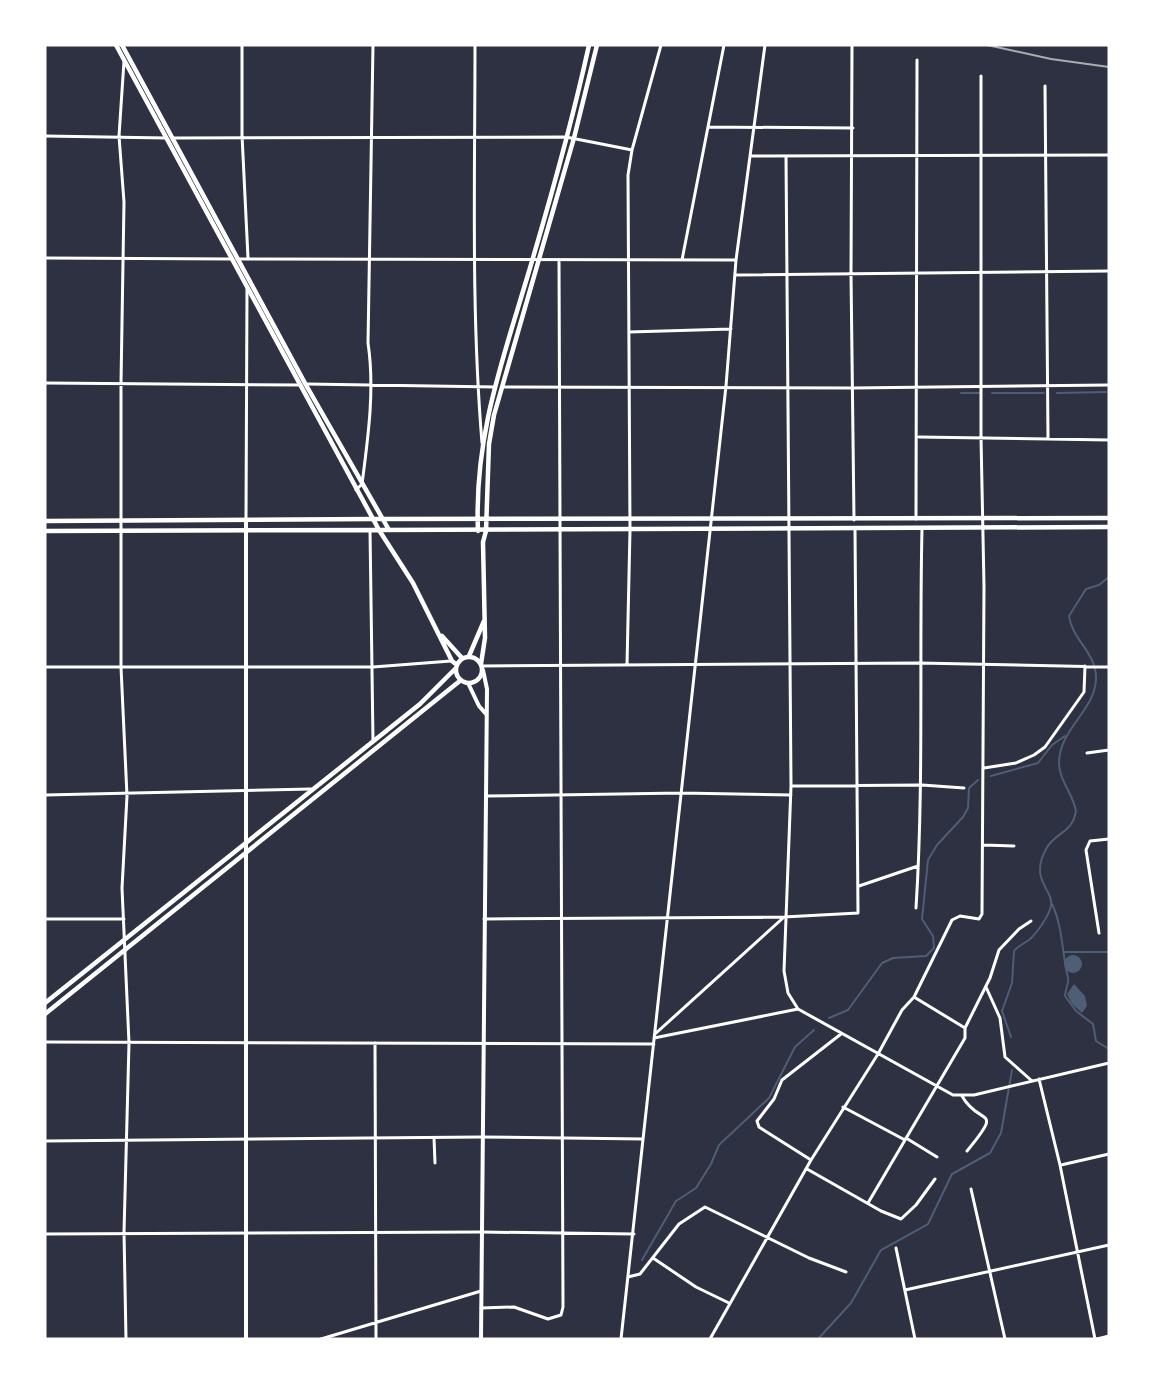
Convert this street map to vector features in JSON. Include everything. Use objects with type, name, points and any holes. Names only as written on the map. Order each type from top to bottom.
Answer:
[{"type":"main road","points":[[116,45],[234,259],[247,276],[389,530],[390,543]]},
{"type":"main road","points":[[483,542],[478,531],[477,519],[482,443],[495,387],[590,45]]},
{"type":"main road","points":[[123,47],[299,385],[379,530],[390,543],[442,636],[461,680],[468,683],[477,681],[482,667],[485,619],[483,542],[486,531],[489,444],[502,387],[574,138],[597,45]]},
{"type":"main road","points":[[45,521],[1109,518]]},
{"type":"main road","points":[[45,531],[1109,527]]},
{"type":"main road","points":[[469,656],[485,619]]},
{"type":"main road","points":[[442,636],[462,658]]},
{"type":"main road","points":[[45,1003],[425,700],[462,658],[469,656],[475,658],[482,667]]},
{"type":"main road","points":[[45,1014],[461,680]]},
{"type":"street","points":[[242,45],[242,135],[248,258]]},
{"type":"street","points":[[357,490],[362,484],[370,427],[369,383],[372,365],[368,343],[373,45]]},
{"type":"street","points":[[475,45],[477,386],[482,443]]},
{"type":"street","points":[[627,665],[630,530],[628,175],[632,150],[662,45]]},
{"type":"street","points":[[682,260],[724,45]]},
{"type":"street","points":[[621,1339],[726,386],[736,260],[765,45]]},
{"type":"street","points":[[852,45],[851,274],[854,520]]},
{"type":"street","points":[[123,47],[119,136],[124,172],[121,383],[122,667],[127,796],[122,888],[129,1043],[124,1232],[126,1339]]},
{"type":"street","points":[[916,519],[919,437],[917,60]]},
{"type":"street","points":[[710,1339],[811,1160],[878,1054],[902,1010],[914,997],[952,920],[957,916],[977,919],[981,916],[983,768],[981,76]]},
{"type":"street","points":[[1046,86],[1049,272],[1048,438]]},
{"type":"street","points":[[708,127],[853,128]]},
{"type":"street","points":[[45,136],[566,137],[632,150]]},
{"type":"street","points":[[750,156],[1109,155]]},
{"type":"street","points":[[786,156],[791,786],[784,917],[785,981],[791,1000],[798,1009],[841,1034],[936,1087],[962,1096],[1109,1063]]},
{"type":"street","points":[[45,258],[736,260]]},
{"type":"street","points":[[481,1308],[514,1307],[548,1319],[561,1315],[563,1307],[559,571],[562,519],[559,260]]},
{"type":"street","points":[[735,275],[1109,271]]},
{"type":"street","points":[[246,1339],[248,791],[244,668],[247,276]]},
{"type":"street","points":[[629,332],[731,329]]},
{"type":"street","points":[[45,383],[299,385],[369,383],[495,387],[789,388],[982,384],[1109,385]]},
{"type":"street","points":[[919,437],[1109,440]]},
{"type":"street","points":[[484,919],[784,917],[855,915],[859,911],[855,529]]},
{"type":"street","points":[[916,908],[922,785],[919,663],[922,529]]},
{"type":"street","points":[[370,530],[373,741]]},
{"type":"street","points":[[481,1339],[481,1137],[487,689],[482,667],[982,663],[1109,667]]},
{"type":"street","points":[[45,667],[244,668],[455,664]]},
{"type":"street","points":[[983,768],[1016,763],[1045,747],[1084,692],[1085,666]]},
{"type":"street","points":[[468,683],[479,706],[486,714]]},
{"type":"street","points":[[1087,753],[1109,750]]},
{"type":"street","points":[[791,786],[922,785],[964,788]]},
{"type":"street","points":[[45,795],[127,796],[311,789]]},
{"type":"street","points":[[486,796],[562,793],[790,795]]},
{"type":"street","points":[[1099,933],[1086,850],[1090,841],[1109,839]]},
{"type":"street","points":[[983,845],[1014,846]]},
{"type":"street","points":[[859,886],[918,866]]},
{"type":"street","points":[[655,1036],[784,917]]},
{"type":"street","points":[[45,919],[124,919]]},
{"type":"street","points":[[868,1203],[965,1038],[965,1028],[986,987],[999,950],[1019,929],[1031,921]]},
{"type":"street","points":[[986,987],[1000,1018],[1005,1057],[1032,1081]]},
{"type":"street","points":[[914,997],[965,1028]]},
{"type":"street","points":[[655,1036],[798,1009]]},
{"type":"street","points":[[811,1160],[759,1127],[758,1119],[774,1099],[782,1080],[841,1034]]},
{"type":"street","points":[[45,1042],[654,1044]]},
{"type":"street","points":[[375,1043],[376,1339]]},
{"type":"street","points":[[1039,1080],[1060,1165],[1076,1252],[1096,1339],[1109,1336]]},
{"type":"street","points":[[962,1096],[968,1105],[985,1117],[987,1122],[985,1129],[967,1152]]},
{"type":"street","points":[[843,1107],[937,1157]]},
{"type":"street","points":[[45,1141],[481,1137],[644,1139]]},
{"type":"street","points":[[434,1138],[435,1163]]},
{"type":"street","points":[[1060,1165],[1109,1154]]},
{"type":"street","points":[[807,1168],[901,1219],[916,1205],[935,1179]]},
{"type":"street","points":[[971,1189],[1005,1339]]},
{"type":"street","points":[[628,1277],[640,1274],[679,1224],[705,1207],[808,1258],[846,1272]]},
{"type":"street","points":[[45,1234],[561,1232],[634,1234]]},
{"type":"street","points":[[905,1290],[1109,1245]]},
{"type":"street","points":[[896,1248],[915,1339]]},
{"type":"street","points":[[653,1258],[696,1287],[729,1303]]},
{"type":"street","points":[[321,1339],[482,1291]]},
{"type":"water","points":[[1073,955],[1079,958],[1082,964],[1079,970],[1073,973],[1067,970],[1064,964],[1067,958]]},
{"type":"water","points":[[1074,984],[1085,996],[1087,1006],[1082,1013],[1072,1004],[1067,994]]},
{"type":"waterway","points":[[1057,393],[1106,392]]},
{"type":"waterway","points":[[961,393],[979,393]]},
{"type":"waterway","points":[[992,393],[1044,393]]},
{"type":"waterway","points":[[1011,1037],[1002,1011],[1012,983],[1014,951],[1032,937],[1048,914],[1051,900],[1041,877],[1041,860],[1050,843],[1071,824],[1076,811],[1060,769],[1061,751],[1070,730],[1090,701],[1096,679],[1093,662],[1071,625],[1069,616],[1086,589],[1099,585],[1109,577]]},
{"type":"waterway","points":[[991,776],[1038,763],[1052,745],[1065,736]]},
{"type":"waterway","points":[[829,1018],[848,1010],[882,963],[893,958],[926,956],[934,948],[933,936],[922,919],[928,860],[937,845],[963,817],[968,808],[969,788],[978,780]]},
{"type":"waterway","points":[[1052,904],[1060,931],[1068,978],[1065,996],[1076,1011],[1093,1024],[1096,1041],[1109,1049]]},
{"type":"waterway","points":[[1064,952],[1109,952]]},
{"type":"waterway","points":[[642,1260],[676,1201],[696,1188],[711,1164],[719,1145],[769,1098],[795,1047],[814,1030]]},
{"type":"waterway","points":[[818,1339],[851,1303],[881,1250],[928,1224],[952,1174],[990,1153],[1001,1133],[1012,1070]]},
{"type":"railway","points":[[987,45],[1051,59],[1109,67]]}]
